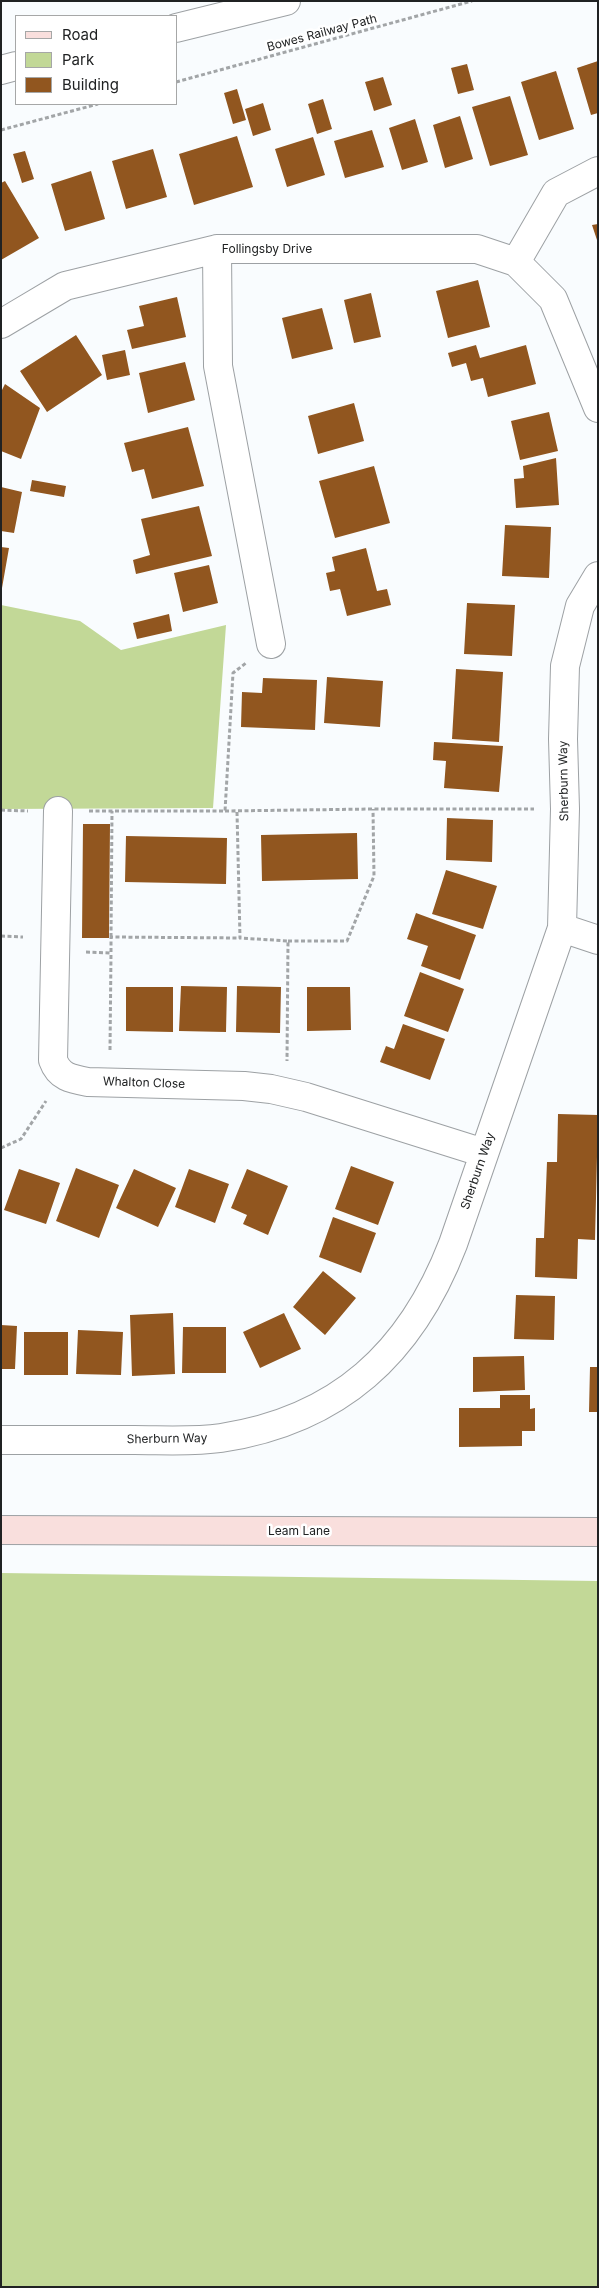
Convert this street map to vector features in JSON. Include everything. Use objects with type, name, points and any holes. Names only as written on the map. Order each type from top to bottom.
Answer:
[{"type":"main road","name":"Leam Lane","points":[[1,1530],[598,1532]]},
{"type":"street","points":[[178,28],[286,1]]},
{"type":"street","points":[[1,70],[15,66]]},
{"type":"street","points":[[516,262],[556,193],[598,171]]},
{"type":"street","name":"Follingsby Drive","points":[[1,324],[65,286],[217,249],[477,248],[516,262],[553,299],[598,408]]},
{"type":"street","points":[[217,249],[218,366],[271,644]]},
{"type":"street","name":"Sherburn Way","points":[[1,1440],[188,1440],[220,1438],[255,1432],[287,1421],[341,1393],[366,1376],[386,1357],[408,1331],[427,1303],[442,1275],[562,928],[565,809],[563,739],[565,666],[580,606],[598,576]]},
{"type":"street","points":[[58,811],[53,1060],[56,1069],[63,1076]]},
{"type":"street","points":[[562,928],[598,940]]},
{"type":"street","name":"Whalton Close","points":[[63,1076],[81,1081],[244,1086],[287,1093],[484,1153]]},
{"type":"path","name":"Bowes Railway Path","points":[[178,81],[472,1]]},
{"type":"path","points":[[1,130],[94,105]]},
{"type":"path","points":[[225,811],[233,673],[271,644]]},
{"type":"path","points":[[111,937],[347,941],[374,876],[373,809]]},
{"type":"path","points":[[1,810],[237,812],[373,809],[565,809]]},
{"type":"path","points":[[110,1082],[112,811]]},
{"type":"path","points":[[237,812],[240,938]]},
{"type":"path","points":[[287,1093],[288,940]]},
{"type":"path","points":[[55,951],[112,953]]},
{"type":"path","points":[[1,1148],[21,1139],[63,1076]]},
{"type":"green space","points":[[1,605],[80,621],[121,650],[226,625],[213,808],[1,809]]},
{"type":"green space","points":[[1,1573],[598,1581],[598,2287],[1,2287]]},
{"type":"building","points":[[598,61],[598,113],[591,115],[577,68]]},
{"type":"building","points":[[467,64],[474,90],[458,94],[451,68]]},
{"type":"building","points":[[556,71],[574,129],[539,140],[521,82]]},
{"type":"building","points":[[383,77],[392,105],[374,111],[365,82]]},
{"type":"building","points":[[237,89],[246,120],[233,124],[224,93]]},
{"type":"building","points":[[510,96],[528,155],[490,166],[472,107]]},
{"type":"building","points":[[323,99],[332,129],[317,134],[308,104]]},
{"type":"building","points":[[263,103],[271,130],[253,136],[245,109]]},
{"type":"building","points":[[460,116],[473,159],[445,168],[433,125]]},
{"type":"building","points":[[415,119],[428,162],[402,170],[389,128]]},
{"type":"building","points":[[372,130],[384,167],[345,178],[334,141]]},
{"type":"building","points":[[237,136],[253,187],[194,205],[179,154]]},
{"type":"building","points":[[313,137],[325,175],[287,187],[275,149]]},
{"type":"building","points":[[153,149],[167,197],[126,209],[112,161]]},
{"type":"building","points":[[25,151],[34,179],[22,183],[13,154]]},
{"type":"building","points":[[91,171],[105,219],[65,231],[51,184]]},
{"type":"building","points":[[5,181],[39,238],[1,260],[1,183]]},
{"type":"building","points":[[598,224],[598,240],[597,240],[592,225]]},
{"type":"building","points":[[478,280],[490,327],[448,338],[436,291]]},
{"type":"building","points":[[371,293],[381,337],[354,343],[344,300]]},
{"type":"building","points":[[177,297],[186,337],[132,349],[127,330],[144,326],[139,306]]},
{"type":"building","points":[[322,308],[333,349],[292,359],[282,318]]},
{"type":"building","points":[[76,335],[102,375],[47,412],[20,371]]},
{"type":"building","points":[[476,345],[480,358],[526,345],[536,384],[488,397],[483,378],[471,381],[466,363],[452,367],[448,353]]},
{"type":"building","points":[[125,350],[130,375],[107,380],[102,355]]},
{"type":"building","points":[[185,362],[195,400],[148,413],[139,373]]},
{"type":"building","points":[[5,384],[40,408],[21,459],[1,451],[1,392]]},
{"type":"building","points":[[354,403],[364,441],[318,454],[308,416]]},
{"type":"building","points":[[549,412],[558,451],[520,460],[511,421]]},
{"type":"building","points":[[188,427],[204,486],[152,499],[144,469],[132,472],[124,443]]},
{"type":"building","points":[[556,458],[559,505],[516,508],[514,479],[524,478],[523,466]]},
{"type":"building","points":[[374,466],[390,523],[335,538],[319,481]]},
{"type":"building","points":[[32,480],[66,486],[64,497],[30,491]]},
{"type":"building","points":[[1,487],[22,492],[14,533],[1,531]]},
{"type":"building","points":[[199,506],[212,556],[136,574],[133,560],[150,555],[141,519]]},
{"type":"building","points":[[505,525],[551,527],[549,578],[502,576]]},
{"type":"building","points":[[1,547],[9,548],[2,588],[1,588]]},
{"type":"building","points":[[366,548],[377,591],[387,589],[391,605],[347,616],[340,589],[330,591],[326,573],[335,571],[332,557]]},
{"type":"building","points":[[209,565],[218,603],[183,612],[174,573]]},
{"type":"building","points":[[467,603],[515,605],[512,656],[464,654]]},
{"type":"building","points":[[169,614],[172,631],[137,639],[133,623]]},
{"type":"building","points":[[456,669],[503,672],[499,742],[452,739]]},
{"type":"building","points":[[327,677],[383,681],[380,727],[324,723]]},
{"type":"building","points":[[263,678],[317,680],[315,730],[241,727],[242,692],[262,693]]},
{"type":"building","points":[[434,742],[503,746],[499,792],[444,788],[446,761],[433,760]]},
{"type":"building","points":[[447,818],[493,820],[492,862],[446,860]]},
{"type":"building","points":[[83,824],[110,824],[109,938],[82,938]]},
{"type":"building","points":[[357,833],[358,879],[262,881],[261,835]]},
{"type":"building","points":[[126,836],[227,838],[226,884],[125,882]]},
{"type":"building","points":[[446,870],[497,886],[483,929],[432,914]]},
{"type":"building","points":[[416,913],[476,935],[460,980],[421,966],[428,946],[407,939]]},
{"type":"building","points":[[420,972],[464,989],[448,1032],[404,1016]]},
{"type":"building","points":[[181,986],[227,987],[226,1032],[179,1031]]},
{"type":"building","points":[[237,986],[281,987],[280,1033],[236,1032]]},
{"type":"building","points":[[126,987],[173,987],[173,1032],[126,1031]]},
{"type":"building","points":[[307,987],[350,987],[351,1030],[307,1031]]},
{"type":"building","points":[[403,1024],[445,1039],[430,1080],[380,1062],[386,1046],[394,1049]]},
{"type":"building","points":[[558,1114],[598,1115],[595,1240],[578,1239],[577,1279],[535,1277],[536,1238],[544,1238],[547,1162],[557,1162]]},
{"type":"building","points":[[351,1166],[394,1182],[378,1225],[335,1209]]},
{"type":"building","points":[[76,1168],[119,1185],[99,1238],[56,1221]]},
{"type":"building","points":[[19,1169],[60,1183],[46,1224],[4,1210]]},
{"type":"building","points":[[134,1169],[176,1188],[158,1227],[116,1208]]},
{"type":"building","points":[[189,1169],[229,1184],[215,1223],[175,1207]]},
{"type":"building","points":[[247,1169],[288,1186],[268,1235],[243,1224],[247,1215],[231,1208]]},
{"type":"building","points":[[333,1217],[376,1233],[361,1273],[319,1257]]},
{"type":"building","points":[[323,1271],[356,1298],[325,1335],[293,1307]]},
{"type":"building","points":[[516,1295],[555,1296],[554,1340],[514,1339]]},
{"type":"building","points":[[173,1313],[175,1374],[132,1376],[130,1315]]},
{"type":"building","points":[[284,1313],[301,1349],[260,1368],[243,1332]]},
{"type":"building","points":[[1,1325],[17,1326],[15,1369],[1,1369]]},
{"type":"building","points":[[183,1327],[226,1327],[226,1373],[182,1373]]},
{"type":"building","points":[[78,1330],[123,1332],[121,1375],[76,1374]]},
{"type":"building","points":[[24,1332],[68,1332],[68,1375],[24,1375]]},
{"type":"building","points":[[524,1356],[525,1390],[473,1392],[473,1357]]},
{"type":"building","points":[[590,1367],[598,1367],[598,1412],[589,1412]]},
{"type":"building","points":[[500,1395],[530,1395],[530,1409],[535,1408],[535,1431],[522,1431],[522,1446],[459,1447],[459,1408],[500,1408]]}]
